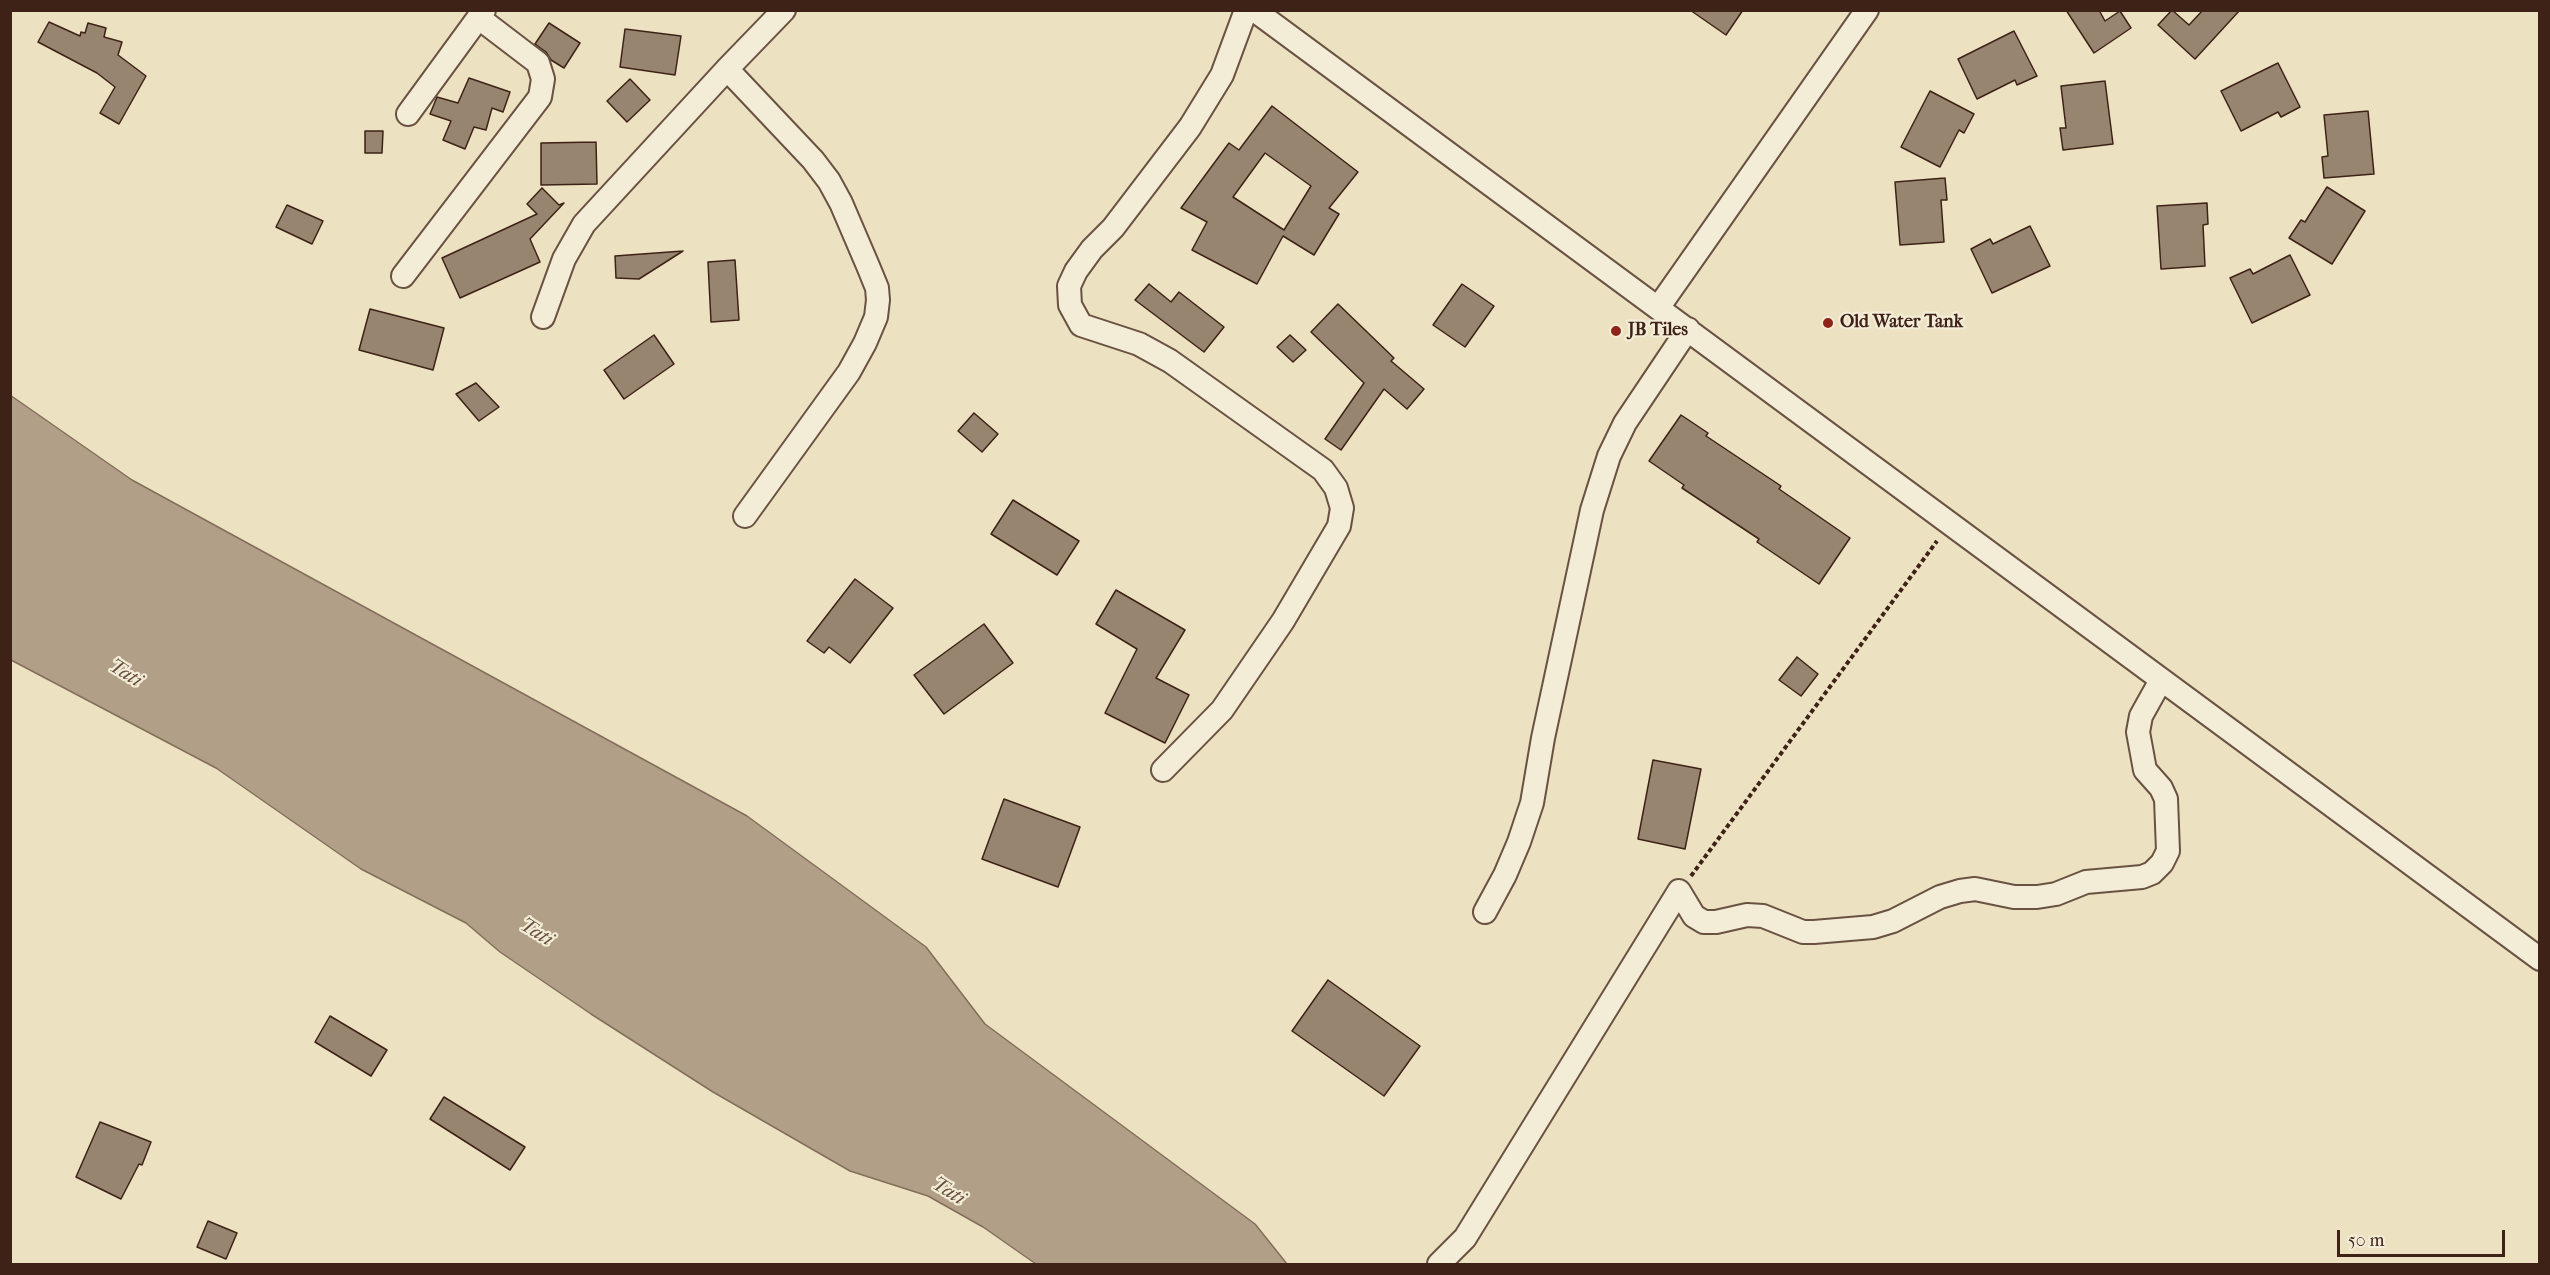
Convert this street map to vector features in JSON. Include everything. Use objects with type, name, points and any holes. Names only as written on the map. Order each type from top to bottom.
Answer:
[{"type":"street","points":[[543,316],[564,259],[584,224],[784,10]]},
{"type":"street","points":[[1162,770],[1222,710],[1277,630],[1340,526],[1342,508],[1336,488],[1323,470],[1170,360],[1139,344],[1081,325],[1070,305],[1069,286],[1076,271],[1092,249],[1113,228],[1190,127],[1222,75],[1245,10]]},
{"type":"street","points":[[1254,10],[2540,959]]},
{"type":"street","points":[[1658,308],[1867,10]]},
{"type":"street","points":[[403,276],[540,97],[543,79],[538,63],[482,14],[408,114]]},
{"type":"street","points":[[727,69],[813,160],[829,181],[868,266],[877,288],[878,300],[876,317],[849,372],[744,516]]},
{"type":"street","points":[[1485,912],[1506,875],[1532,803],[1543,738],[1592,510],[1609,456],[1625,423],[1688,329]]},
{"type":"street","points":[[1438,1264],[1465,1238],[1679,891],[1694,916],[1704,922],[1716,922],[1747,915],[1763,916],[1803,932],[1814,932],[1874,927],[1893,921],[1940,897],[1960,891],[1975,889],[2014,897],[2037,897],[2056,894],[2086,882],[2142,877],[2152,873],[2168,851],[2166,799],[2161,788],[2145,770],[2138,732],[2141,716],[2162,680]]},
{"type":"path","points":[[1679,891],[1950,523]]},
{"type":"water","name":"Tati","points":[[10,395],[132,480],[747,816],[926,947],[985,1024],[1255,1224],[1287,1264],[1036,1264],[983,1227],[928,1196],[850,1171],[713,1092],[591,1014],[500,952],[466,923],[361,869],[216,768],[11,660]]},
{"type":"building","points":[[1690,10],[1743,10],[1726,35]]},
{"type":"building","points":[[2066,10],[2099,10],[2105,21],[2120,11],[2131,28],[2094,53]]},
{"type":"building","points":[[2172,10],[2189,25],[2203,10],[2240,10],[2195,59],[2158,25]]},
{"type":"building","points":[[49,22],[80,36],[81,32],[85,33],[88,23],[106,28],[104,37],[122,42],[118,55],[146,76],[119,124],[100,113],[115,87],[97,73],[38,42]]},
{"type":"building","points":[[549,23],[580,43],[564,68],[551,60],[546,52],[535,44]]},
{"type":"building","points":[[625,29],[681,36],[675,75],[620,67]]},
{"type":"building","points":[[2014,31],[2037,76],[2017,85],[2015,80],[1977,99],[1958,59]]},
{"type":"building","points":[[2278,63],[2300,107],[2281,117],[2278,112],[2241,131],[2221,91]]},
{"type":"building","points":[[469,78],[510,92],[503,112],[492,108],[486,130],[474,127],[465,149],[443,140],[451,121],[430,114],[437,97],[458,103]]},
{"type":"building","points":[[630,79],[650,100],[627,122],[607,101]]},
{"type":"building","points":[[2105,81],[2113,144],[2063,150],[2060,128],[2066,128],[2061,86]]},
{"type":"building","points":[[1930,91],[1974,114],[1964,133],[1959,130],[1940,167],[1901,147]]},
{"type":"building","points":[[1272,106],[1358,172],[1329,208],[1339,214],[1314,255],[1283,236],[1257,284],[1192,250],[1207,222],[1181,208],[1229,143],[1239,150]],"holes":[[[1265,153],[1311,186],[1284,230],[1233,197]]]},
{"type":"building","points":[[2368,111],[2374,174],[2324,178],[2322,157],[2328,156],[2324,115]]},
{"type":"building","points":[[365,131],[383,131],[382,153],[365,153]]},
{"type":"building","points":[[596,142],[597,184],[541,185],[541,143]]},
{"type":"building","points":[[1945,178],[1947,200],[1941,200],[1944,242],[1900,245],[1895,182]]},
{"type":"building","points":[[2327,187],[2365,211],[2332,264],[2289,238],[2301,220],[2305,222]]},
{"type":"building","points":[[542,188],[559,205],[564,203],[530,239],[540,262],[460,298],[442,258],[537,214],[527,204]]},
{"type":"building","points":[[2207,203],[2208,224],[2203,225],[2205,266],[2161,269],[2157,206]]},
{"type":"building","points":[[287,205],[323,221],[312,244],[276,227]]},
{"type":"building","points":[[2030,226],[2050,266],[1992,293],[1971,249],[1990,239],[1993,244]]},
{"type":"building","points":[[683,251],[639,279],[616,278],[615,256]]},
{"type":"building","points":[[2290,255],[2310,295],[2252,323],[2230,278],[2250,269],[2253,274]]},
{"type":"building","points":[[735,260],[739,320],[711,322],[708,262]]},
{"type":"building","points":[[1149,284],[1171,302],[1179,292],[1224,327],[1204,352],[1135,300]]},
{"type":"building","points":[[1462,284],[1494,306],[1465,347],[1433,325]]},
{"type":"building","points":[[1338,304],[1394,358],[1391,361],[1424,389],[1407,409],[1384,389],[1341,450],[1325,439],[1364,383],[1311,332]]},
{"type":"building","points":[[370,309],[444,328],[433,370],[359,350]]},
{"type":"building","points":[[654,335],[674,364],[624,399],[604,370]]},
{"type":"building","points":[[1290,335],[1306,350],[1293,362],[1277,347]]},
{"type":"building","points":[[476,383],[499,407],[479,421],[456,394]]},
{"type":"building","points":[[974,413],[998,434],[982,452],[958,431]]},
{"type":"building","points":[[1681,415],[1708,433],[1706,436],[1781,486],[1779,489],[1850,538],[1819,584],[1757,542],[1759,539],[1682,488],[1684,485],[1649,461]]},
{"type":"building","points":[[1013,500],[1079,541],[1057,575],[991,534]]},
{"type":"building","points":[[855,579],[893,608],[850,663],[829,647],[824,653],[807,641]]},
{"type":"building","points":[[1116,590],[1185,630],[1156,678],[1189,695],[1165,743],[1105,713],[1137,649],[1096,624]]},
{"type":"building","points":[[984,624],[1013,663],[944,714],[914,675]]},
{"type":"building","points":[[1797,657],[1818,674],[1801,696],[1779,680]]},
{"type":"building","points":[[1653,760],[1701,769],[1685,849],[1638,839]]},
{"type":"building","points":[[1004,799],[1080,827],[1058,887],[982,859]]},
{"type":"building","points":[[1328,980],[1420,1046],[1384,1096],[1292,1031]]},
{"type":"building","points":[[330,1016],[387,1050],[371,1076],[315,1042]]},
{"type":"building","points":[[444,1097],[525,1147],[510,1170],[430,1119]]},
{"type":"building","points":[[100,1122],[151,1142],[142,1165],[139,1164],[121,1199],[76,1177]]},
{"type":"building","points":[[208,1221],[237,1233],[226,1259],[197,1247]]},
{"type":"place","name":"Old Water Tank","points":[[1828,323]]},
{"type":"place","name":"JB Tiles","points":[[1616,331]]}]
